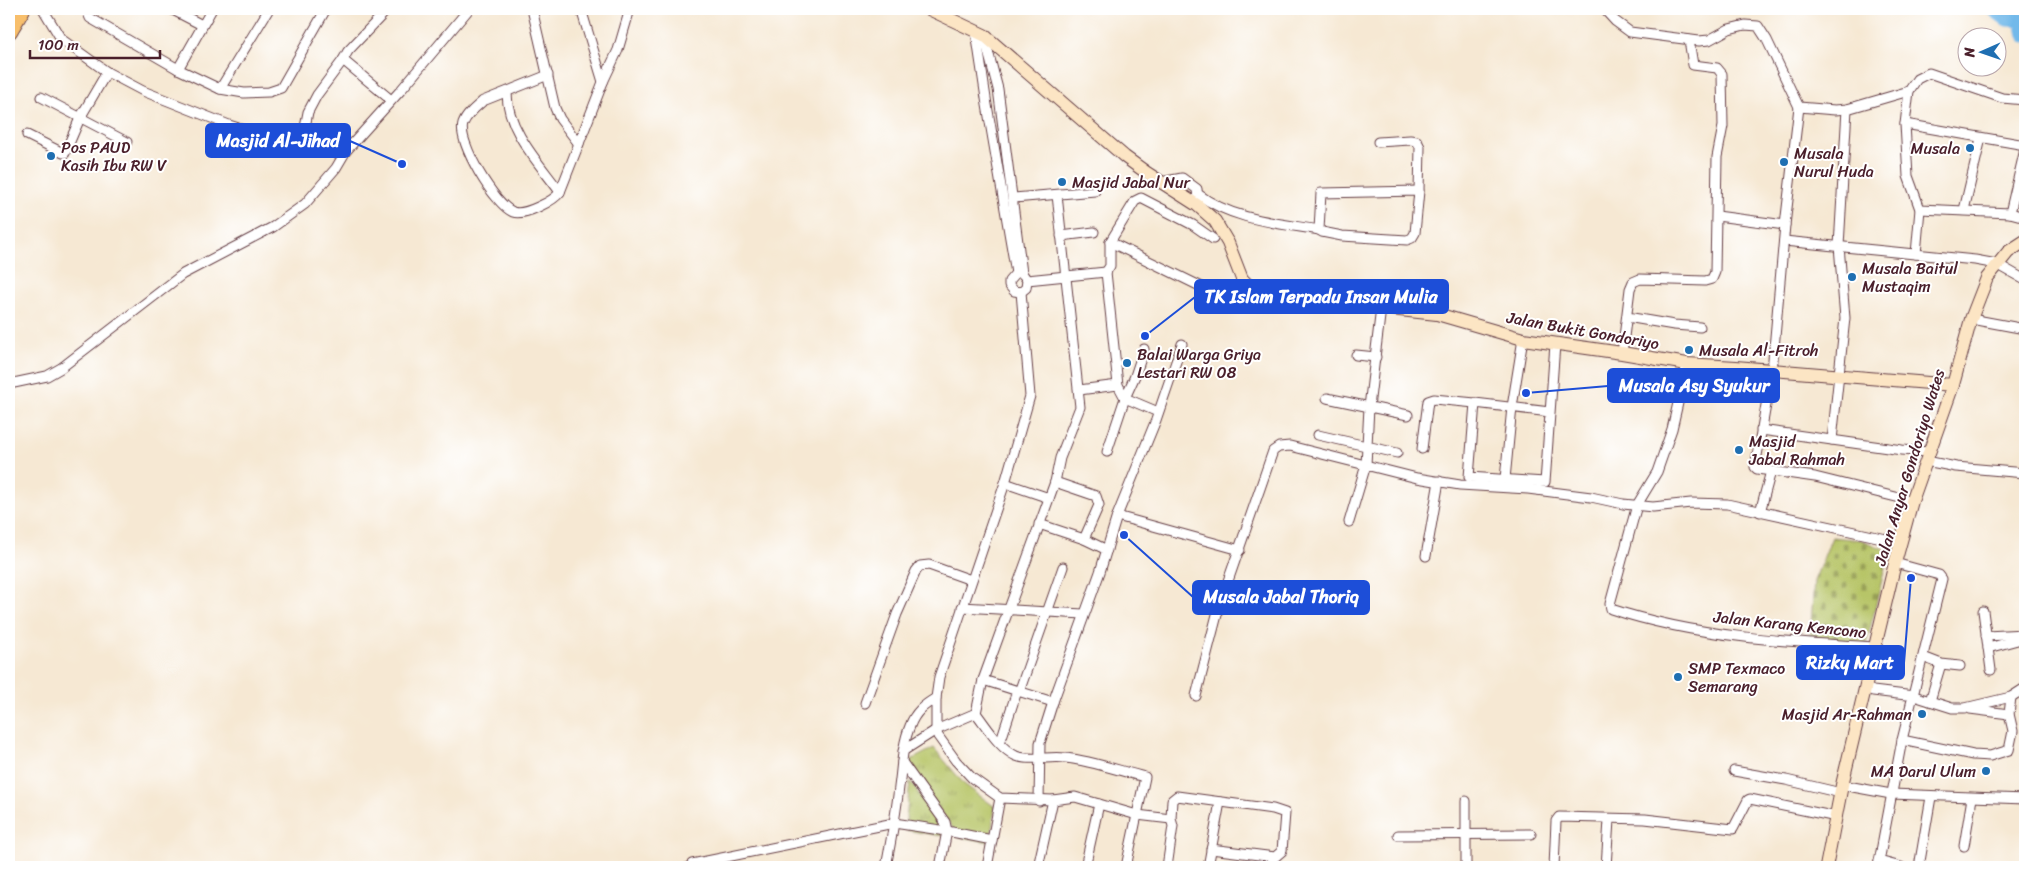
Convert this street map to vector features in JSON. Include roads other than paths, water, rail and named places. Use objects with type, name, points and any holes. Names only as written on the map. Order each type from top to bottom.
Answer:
[{"type":"highway","points":[[9,31],[22,9]]},
{"type":"street","points":[[43,9],[61,39],[106,72],[143,91],[229,125],[301,148],[346,151]]},
{"type":"street","points":[[171,9],[202,25]]},
{"type":"street","points":[[178,69],[212,9]]},
{"type":"street","points":[[220,89],[268,9]]},
{"type":"street","points":[[91,14],[178,69],[220,89],[244,93],[278,90],[286,81],[326,9]]},
{"type":"street","points":[[301,148],[308,112],[317,95],[348,52],[388,9]]},
{"type":"street","points":[[9,384],[47,376],[61,368],[183,274],[273,227],[305,204],[336,168],[346,151],[469,9]]},
{"type":"street","points":[[532,9],[556,108],[560,119],[579,144]]},
{"type":"street","points":[[581,9],[603,82]]},
{"type":"street","points":[[548,76],[483,101],[475,108],[463,125],[463,134],[470,154],[485,183],[504,206],[518,213],[546,204],[556,198],[560,192],[603,82],[618,50],[630,9]]},
{"type":"street","name":"Jalan Bukit Gondoriyo","points":[[929,9],[980,33],[1147,173],[1198,200],[1222,232],[1242,279],[1257,290],[1437,314],[1522,339],[1686,364],[1953,385]]},
{"type":"street","points":[[1604,9],[1619,25],[1630,32],[1689,40],[1709,40],[1729,29],[1745,25],[1758,26],[1767,40],[1799,107],[1785,226],[1772,371],[1755,467],[1756,469],[1815,477],[1912,501]]},
{"type":"street","points":[[980,33],[998,89],[1014,198],[1022,275]]},
{"type":"street","points":[[980,33],[988,115],[1022,275],[1026,288],[1020,292],[1014,291],[1009,285],[1011,277],[1022,275],[1067,277],[1106,272]]},
{"type":"street","points":[[1622,353],[1630,288],[1633,282],[1640,279],[1705,281],[1712,279],[1715,272],[1717,157],[1723,126],[1722,74],[1717,68],[1693,65],[1689,40]]},
{"type":"street","points":[[343,60],[391,100]]},
{"type":"street","points":[[27,135],[64,153],[80,118],[106,72]]},
{"type":"street","points":[[1916,254],[1920,209],[1908,176],[1905,124],[1909,91],[1917,79],[1929,73],[2002,98],[2025,100]]},
{"type":"street","points":[[1799,107],[1847,109],[1870,104],[1909,91]]},
{"type":"street","points":[[507,92],[508,106],[515,125],[527,146],[560,192]]},
{"type":"street","points":[[41,98],[126,142]]},
{"type":"street","points":[[1832,440],[1845,318],[1839,246],[1847,109]]},
{"type":"street","points":[[1905,124],[2025,146]]},
{"type":"street","points":[[1964,210],[1981,138]]},
{"type":"street","points":[[1198,200],[1236,214],[1342,236],[1407,240],[1412,238],[1415,233],[1419,191],[1420,147],[1416,141],[1410,140],[1378,142]]},
{"type":"street","points":[[2010,213],[2025,150]]},
{"type":"street","points":[[1319,230],[1321,193],[1419,191]]},
{"type":"street","points":[[1014,198],[1095,192]]},
{"type":"street","points":[[1057,195],[1080,407],[1060,458],[1055,482],[982,680],[976,713],[1000,742],[1015,755],[1024,759],[1039,756],[1066,758],[1145,777],[1126,867]]},
{"type":"street","points":[[1158,412],[1125,398],[1118,385],[1106,272],[1110,266],[1110,242],[1135,201],[1141,198],[1193,225],[1214,239]]},
{"type":"street","points":[[1920,209],[2010,213],[2025,216]]},
{"type":"street","points":[[1717,216],[1785,226]]},
{"type":"street","points":[[1062,236],[1094,232]]},
{"type":"street","points":[[1784,241],[1997,264],[2025,280]]},
{"type":"street","name":"Jalan Anyar Gondoriyo Wates","points":[[1826,867],[1842,789],[1895,563],[1912,501],[1953,385],[1971,319],[1988,278],[2008,252],[2025,241]]},
{"type":"street","points":[[1110,242],[1212,292]]},
{"type":"street","points":[[1020,292],[1030,396],[1005,483],[939,677],[936,698],[936,730],[961,767],[972,778],[1000,798],[1053,800],[1076,797],[1137,815],[1171,819]]},
{"type":"street","points":[[1349,522],[1366,465],[1369,406],[1381,308]]},
{"type":"street","points":[[1627,317],[1674,325],[1700,327]]},
{"type":"street","points":[[1971,319],[2025,329]]},
{"type":"street","points":[[1505,479],[1512,407],[1522,339]]},
{"type":"street","points":[[1039,800],[1040,743],[1117,516],[1156,420],[1182,344]]},
{"type":"street","points":[[1475,403],[1469,477],[1545,482],[1555,344]]},
{"type":"street","points":[[1106,452],[1144,349]]},
{"type":"street","points":[[1356,355],[1376,357]]},
{"type":"street","points":[[1637,505],[1660,463],[1672,428],[1686,364]]},
{"type":"street","points":[[1079,390],[1118,385]]},
{"type":"street","points":[[1328,398],[1408,415]]},
{"type":"street","points":[[1422,449],[1428,401],[1434,398],[1550,412]]},
{"type":"street","points":[[1762,430],[1902,450],[1956,467],[2025,473]]},
{"type":"street","points":[[1318,436],[1398,454]]},
{"type":"street","points":[[1196,696],[1219,607],[1273,451],[1279,447],[1290,446],[1417,478],[1460,485],[1528,488],[1653,507],[1691,503],[1727,504],[1900,542]]},
{"type":"street","points":[[1760,512],[1770,471]]},
{"type":"street","points":[[1055,482],[1096,496],[1099,500],[1100,505],[1084,539]]},
{"type":"street","points":[[1426,556],[1439,482]]},
{"type":"street","points":[[1005,483],[1049,498]]},
{"type":"street","name":"Jalan Karang Kencono","points":[[1637,505],[1610,604],[1611,609],[1729,636],[1781,642],[1876,647]]},
{"type":"street","points":[[1117,516],[1240,550]]},
{"type":"street","points":[[1039,524],[1084,539],[1107,550]]},
{"type":"street","points":[[1895,563],[1939,575],[1942,579],[1902,740],[1878,864],[1901,867]]},
{"type":"street","points":[[865,703],[897,614],[920,566],[929,565],[971,580]]},
{"type":"street","points":[[1000,742],[1063,567]]},
{"type":"street","points":[[962,607],[1008,609],[1047,614],[1084,614]]},
{"type":"street","points":[[1983,611],[1991,670]]},
{"type":"street","points":[[1986,636],[2025,634]]},
{"type":"street","points":[[1988,648],[2025,638]]},
{"type":"street","points":[[1923,658],[1941,664],[1960,666]]},
{"type":"street","points":[[1930,701],[1941,664]]},
{"type":"street","points":[[982,680],[1053,702]]},
{"type":"street","points":[[1866,688],[1872,691],[1914,696],[1952,708],[2009,714]]},
{"type":"street","points":[[1965,708],[2011,697],[2025,688]]},
{"type":"street","points":[[1902,740],[1973,756],[1990,756],[2009,750],[2013,730],[2009,714],[2011,697]]},
{"type":"street","points":[[886,867],[894,823],[903,751],[910,725],[916,713],[924,704],[936,698]]},
{"type":"street","points":[[903,751],[936,730],[976,713]]},
{"type":"street","points":[[902,762],[945,822],[947,831],[940,867]]},
{"type":"street","points":[[1734,771],[1842,789],[1891,794],[1931,797],[2025,799]]},
{"type":"street","points":[[1167,867],[1173,826],[1171,819],[1172,800],[1177,796],[1283,811],[1285,814],[1286,821],[1282,851],[1275,857],[1210,849]]},
{"type":"street","points":[[1919,867],[1931,797]]},
{"type":"street","points":[[987,867],[1000,798]]},
{"type":"street","points":[[1964,846],[1972,798]]},
{"type":"street","points":[[1554,867],[1557,819],[1559,817],[1609,820],[1644,819],[1733,829],[1750,799],[1836,817]]},
{"type":"street","points":[[1038,867],[1053,800]]},
{"type":"street","points":[[1466,801],[1466,867]]},
{"type":"street","points":[[1208,867],[1220,802]]},
{"type":"street","points":[[1085,867],[1099,804]]},
{"type":"street","points":[[1606,867],[1609,820]]},
{"type":"street","points":[[689,867],[692,864],[894,823],[992,840]]},
{"type":"street","points":[[1398,836],[1531,834]]},
{"type":"waterway","points":[[1993,9],[2007,19],[2022,20],[2025,35]]},
{"type":"place","name":"Musala","points":[[1970,148]]},
{"type":"place","name":"Pos PAUD Kasih Ibu RW V","points":[[51,156]]},
{"type":"place","name":"Musala Nurul Huda","points":[[1784,162]]},
{"type":"place","name":"Masjid Al-Jihad","points":[[402,164]]},
{"type":"place","name":"Masjid Jabal Nur","points":[[1062,182]]},
{"type":"place","name":"Musala Baitul Mustaqim","points":[[1852,277]]},
{"type":"place","name":"TK Islam Terpadu Insan Mulia","points":[[1145,336]]},
{"type":"place","name":"Musala Al-Fitroh","points":[[1689,350]]},
{"type":"place","name":"Balai Warga Griya Lestari RW 08","points":[[1127,363]]},
{"type":"place","name":"Musala Asy Syukur","points":[[1526,393]]},
{"type":"place","name":"Masjid Jabal Rahmah","points":[[1739,450]]},
{"type":"place","name":"Musala Jabal Thoriq","points":[[1124,535]]},
{"type":"place","name":"Rizky Mart","points":[[1911,578]]},
{"type":"place","name":"SMP Texmaco Semarang","points":[[1678,677]]},
{"type":"place","name":"Masjid Ar-Rahman","points":[[1922,714]]},
{"type":"place","name":"MA Darul Ulum","points":[[1986,771]]}]
